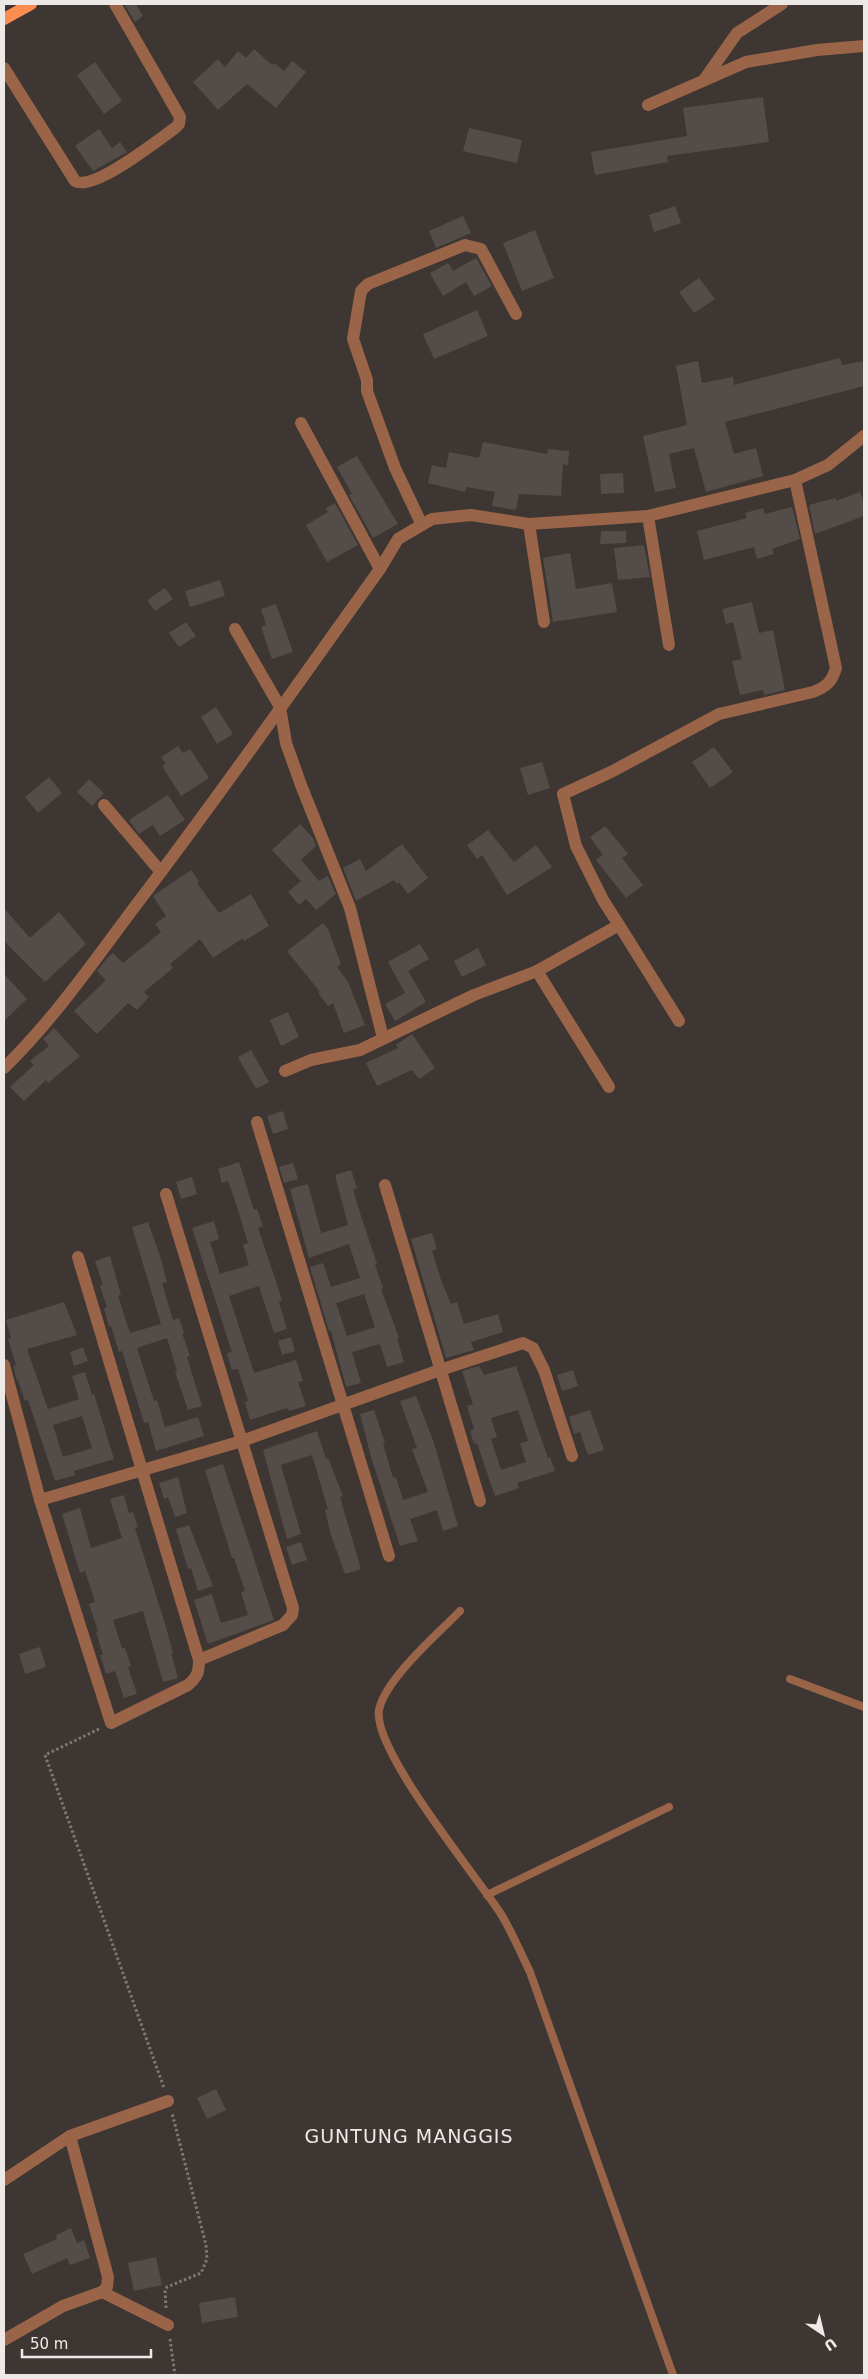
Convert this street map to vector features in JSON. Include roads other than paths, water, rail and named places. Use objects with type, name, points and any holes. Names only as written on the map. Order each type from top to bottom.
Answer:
[{"type":"main road","points":[[4,19],[30,4]]},
{"type":"street","points":[[4,68],[75,181],[80,184],[87,183],[113,171],[175,128],[179,124],[180,118],[115,4]]},
{"type":"street","points":[[704,80],[737,34],[782,4]]},
{"type":"street","points":[[648,105],[746,62],[817,50],[864,46]]},
{"type":"street","points":[[422,525],[395,468],[366,391],[366,380],[353,340],[361,292],[368,284],[465,245],[481,249],[516,314]]},
{"type":"street","points":[[301,423],[380,569]]},
{"type":"street","points":[[4,1068],[28,1044],[63,1002],[161,872],[380,569],[398,539],[432,519],[471,515],[529,524],[648,516],[794,480],[828,465],[864,436]]},
{"type":"street","points":[[679,1021],[604,900],[576,846],[563,794],[611,772],[720,714],[813,692],[824,688],[833,680],[836,668],[794,480]]},
{"type":"street","points":[[648,516],[669,645]]},
{"type":"street","points":[[529,524],[544,622]]},
{"type":"street","points":[[235,629],[280,707],[286,743],[350,908],[383,1038]]},
{"type":"street","points":[[104,804],[161,872]]},
{"type":"street","points":[[285,1071],[311,1060],[360,1050],[474,995],[537,971],[619,925]]},
{"type":"street","points":[[537,971],[609,1087]]},
{"type":"street","points":[[257,1122],[389,1556]]},
{"type":"street","points":[[385,1185],[480,1501]]},
{"type":"street","points":[[166,1194],[293,1608],[292,1615],[282,1625],[199,1660]]},
{"type":"street","points":[[4,1365],[40,1500],[111,1723],[188,1685],[196,1678],[199,1672],[199,1660],[140,1470],[78,1257]]},
{"type":"street","points":[[40,1500],[242,1440],[440,1370],[523,1343],[530,1345],[544,1370],[572,1456]]},
{"type":"street","points":[[4,2180],[70,2136],[168,2101]]},
{"type":"street","points":[[4,2340],[63,2306],[102,2292],[107,2288],[108,2277],[70,2136]]},
{"type":"street","points":[[102,2292],[168,2325]]},
{"type":"lane","points":[[460,1611],[394,1680],[384,1694],[379,1711],[379,1723],[405,1777],[500,1912],[530,1972],[673,2375]]},
{"type":"lane","points":[[790,1679],[864,1707]]},
{"type":"lane","points":[[487,1894],[669,1807]]},
{"type":"district","name":"GUNTUNG MANGGIS","points":[[409,2136]]}]
